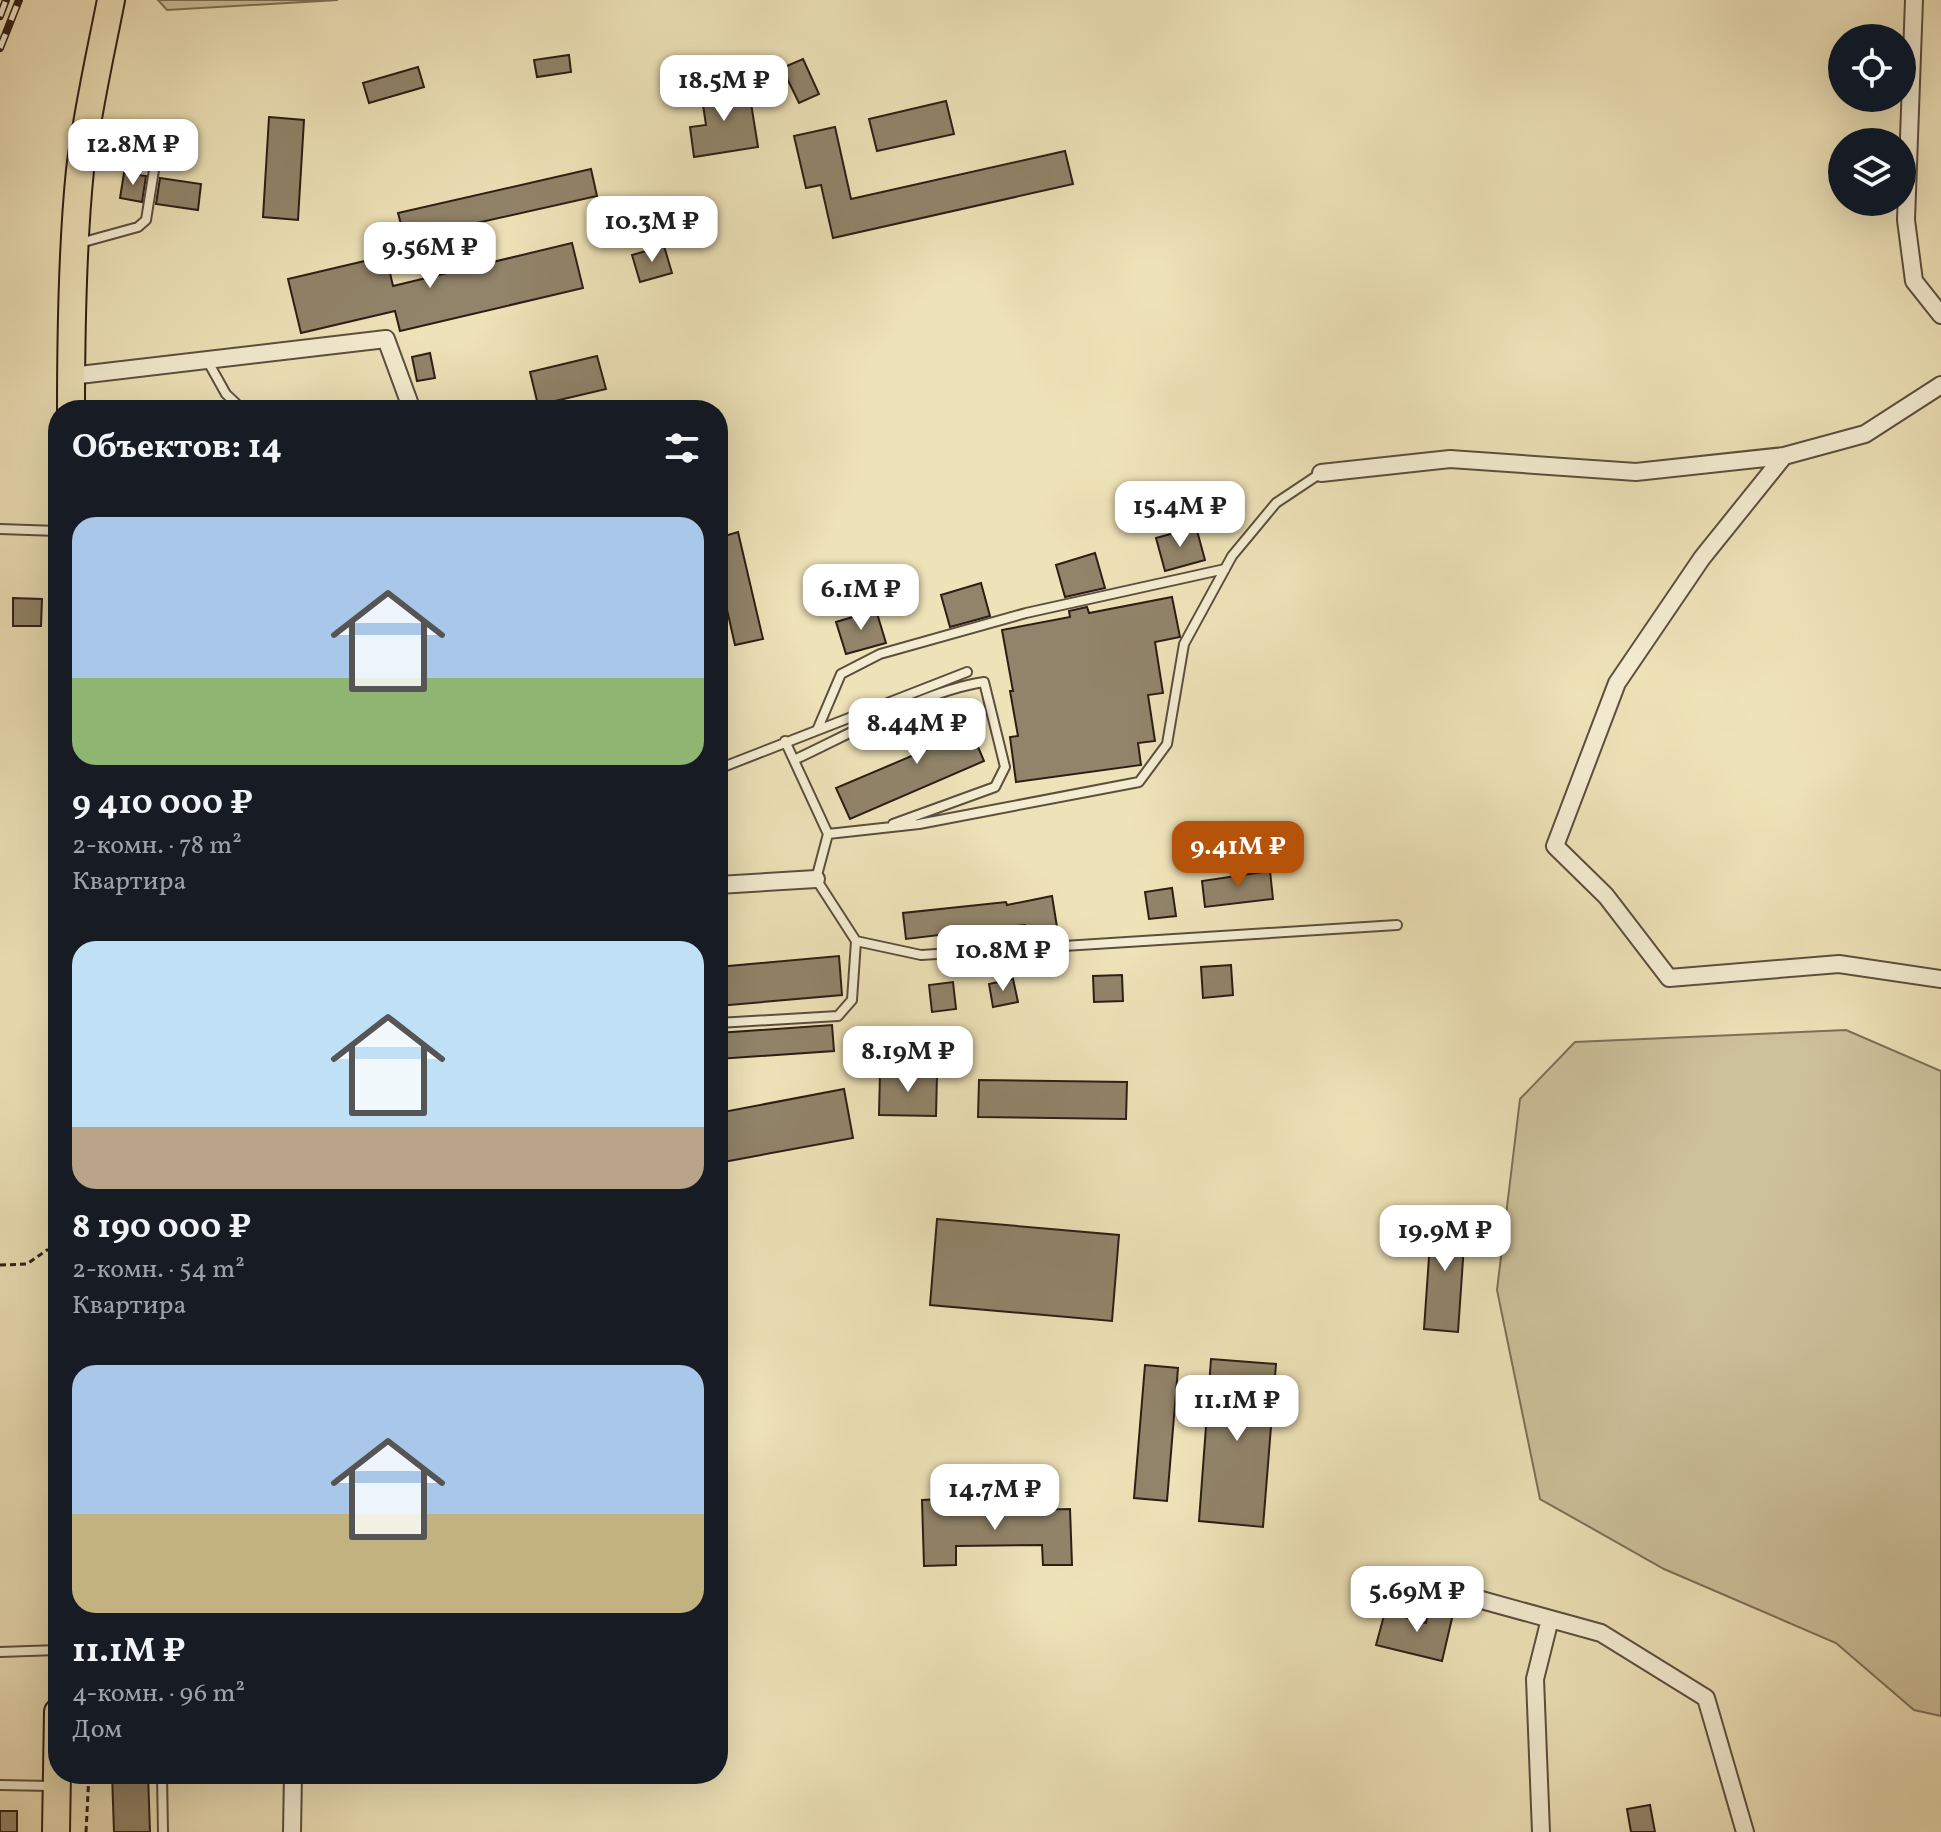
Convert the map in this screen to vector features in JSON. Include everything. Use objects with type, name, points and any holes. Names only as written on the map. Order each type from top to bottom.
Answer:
[{"type":"main road","points":[[65,400],[71,376],[80,169],[111,0]]},
{"type":"main road","points":[[56,1786],[56,1832]]},
{"type":"street","points":[[1914,0],[1906,220],[1914,281],[1941,315]]},
{"type":"street","points":[[71,376],[386,339],[408,400]]},
{"type":"street","points":[[1321,473],[1450,459],[1636,472],[1784,456],[1865,434],[1941,385]]},
{"type":"street","points":[[1784,456],[1702,558],[1617,683],[1555,846],[1606,896],[1669,978],[1839,964],[1941,979]]},
{"type":"street","points":[[728,884],[816,879]]},
{"type":"street","points":[[1467,1596],[1601,1633],[1706,1698],[1745,1832]]},
{"type":"street","points":[[1541,1832],[1535,1679],[1550,1619]]},
{"type":"street","points":[[292,1832],[293,1784]]},
{"type":"lane","points":[[76,238],[138,227],[146,220],[154,170],[149,160],[86,134]]},
{"type":"lane","points":[[207,360],[232,400]]},
{"type":"lane","points":[[828,834],[934,821],[1139,782],[1167,744],[1184,644],[1232,556],[1276,503],[1321,473]]},
{"type":"lane","points":[[0,529],[48,531]]},
{"type":"lane","points":[[818,728],[841,674],[880,654],[1026,613],[1225,569]]},
{"type":"lane","points":[[728,765],[967,672]]},
{"type":"lane","points":[[794,760],[924,700],[984,682],[1005,767],[995,787],[881,829]]},
{"type":"lane","points":[[728,1022],[838,1016],[852,1000],[856,941],[816,879],[828,834],[785,741]]},
{"type":"lane","points":[[856,941],[921,955],[1397,925]]},
{"type":"lane","points":[[0,1652],[48,1650]]},
{"type":"lane","points":[[162,1784],[163,1832]]},
{"type":"lane","points":[[0,1785],[56,1786]]},
{"type":"path","points":[[0,1265],[27,1264],[48,1250]]},
{"type":"path","points":[[86,1832],[88,1784]]},
{"type":"shaded area","points":[[158,0],[338,0],[167,10]]},
{"type":"shaded area","points":[[1846,1030],[1941,1071],[1941,1716],[1914,1710],[1836,1643],[1664,1569],[1540,1499],[1497,1290],[1520,1099],[1575,1042]]},
{"type":"building","points":[[569,55],[571,72],[537,77],[534,60]]},
{"type":"building","points":[[803,59],[819,94],[799,103],[782,68]]},
{"type":"building","points":[[418,67],[424,87],[369,103],[363,83]]},
{"type":"building","points":[[727,81],[730,100],[750,97],[758,147],[694,157],[690,127],[706,125],[700,85]]},
{"type":"building","points":[[946,101],[954,134],[877,151],[869,119]]},
{"type":"building","points":[[269,117],[304,120],[298,220],[263,217]]},
{"type":"building","points":[[835,127],[851,199],[1065,151],[1073,184],[833,238],[821,185],[806,188],[794,136]]},
{"type":"building","points":[[591,169],[597,196],[405,239],[398,213]]},
{"type":"building","points":[[124,173],[146,176],[142,202],[120,198]]},
{"type":"building","points":[[160,178],[201,184],[198,210],[156,204]]},
{"type":"building","points":[[572,243],[583,288],[400,331],[395,311],[301,333],[288,279],[386,256],[393,286]]},
{"type":"building","points":[[664,246],[672,273],[640,282],[632,255]]},
{"type":"building","points":[[430,353],[435,378],[417,381],[412,357]]},
{"type":"building","points":[[597,356],[606,389],[559,400],[537,400],[530,372]]},
{"type":"building","points":[[1196,527],[1205,560],[1165,571],[1156,538]]},
{"type":"building","points":[[738,532],[763,639],[735,645],[728,614],[728,535]]},
{"type":"building","points":[[1095,553],[1105,588],[1065,597],[1056,565]]},
{"type":"building","points":[[981,583],[990,616],[950,627],[941,595]]},
{"type":"building","points":[[1172,597],[1180,637],[1155,642],[1163,693],[1148,695],[1155,741],[1138,743],[1141,765],[1016,782],[1010,737],[1018,736],[1002,630],[1070,617],[1069,611],[1087,607],[1089,613]]},
{"type":"building","points":[[13,598],[42,599],[41,626],[13,626]]},
{"type":"building","points":[[876,610],[886,643],[846,654],[836,622]]},
{"type":"building","points":[[959,702],[984,761],[850,819],[836,788],[940,744],[928,715]]},
{"type":"building","points":[[1270,871],[1273,899],[1205,907],[1202,881]]},
{"type":"building","points":[[1172,888],[1176,916],[1149,919],[1145,892]]},
{"type":"building","points":[[1052,896],[1057,927],[1027,932],[1025,925],[906,939],[903,913],[1006,902],[1007,905]]},
{"type":"building","points":[[839,956],[842,995],[728,1005],[728,966]]},
{"type":"building","points":[[1231,965],[1233,995],[1203,998],[1201,967]]},
{"type":"building","points":[[1122,975],[1123,1001],[1094,1002],[1093,976]]},
{"type":"building","points":[[1013,979],[1018,1002],[993,1007],[989,984]]},
{"type":"building","points":[[953,982],[956,1009],[932,1012],[929,985]]},
{"type":"building","points":[[832,1025],[834,1051],[728,1058],[728,1032]]},
{"type":"building","points":[[880,1073],[937,1074],[936,1116],[879,1115]]},
{"type":"building","points":[[979,1080],[1127,1082],[1126,1119],[978,1117]]},
{"type":"building","points":[[844,1089],[853,1138],[728,1161],[728,1111]]},
{"type":"building","points":[[1432,1214],[1466,1216],[1458,1332],[1424,1329]]},
{"type":"building","points":[[937,1219],[1119,1235],[1112,1321],[930,1305]]},
{"type":"building","points":[[1211,1359],[1276,1364],[1263,1527],[1199,1521]]},
{"type":"building","points":[[1145,1365],[1178,1368],[1167,1501],[1134,1498]]},
{"type":"building","points":[[943,1499],[943,1512],[1070,1509],[1072,1565],[1043,1565],[1042,1545],[956,1546],[956,1565],[924,1566],[922,1500]]},
{"type":"building","points":[[1429,1608],[1453,1614],[1442,1661],[1376,1645],[1385,1612],[1426,1623]]},
{"type":"building","points":[[112,1784],[148,1784],[150,1832],[114,1832]]},
{"type":"building","points":[[1650,1805],[1655,1832],[1631,1832],[1627,1809]]},
{"type":"building","points":[[0,1811],[17,1811],[17,1832],[0,1832]]},
{"type":"railway","points":[[0,16],[6,0]]},
{"type":"railway","points":[[0,48],[19,0]]}]
